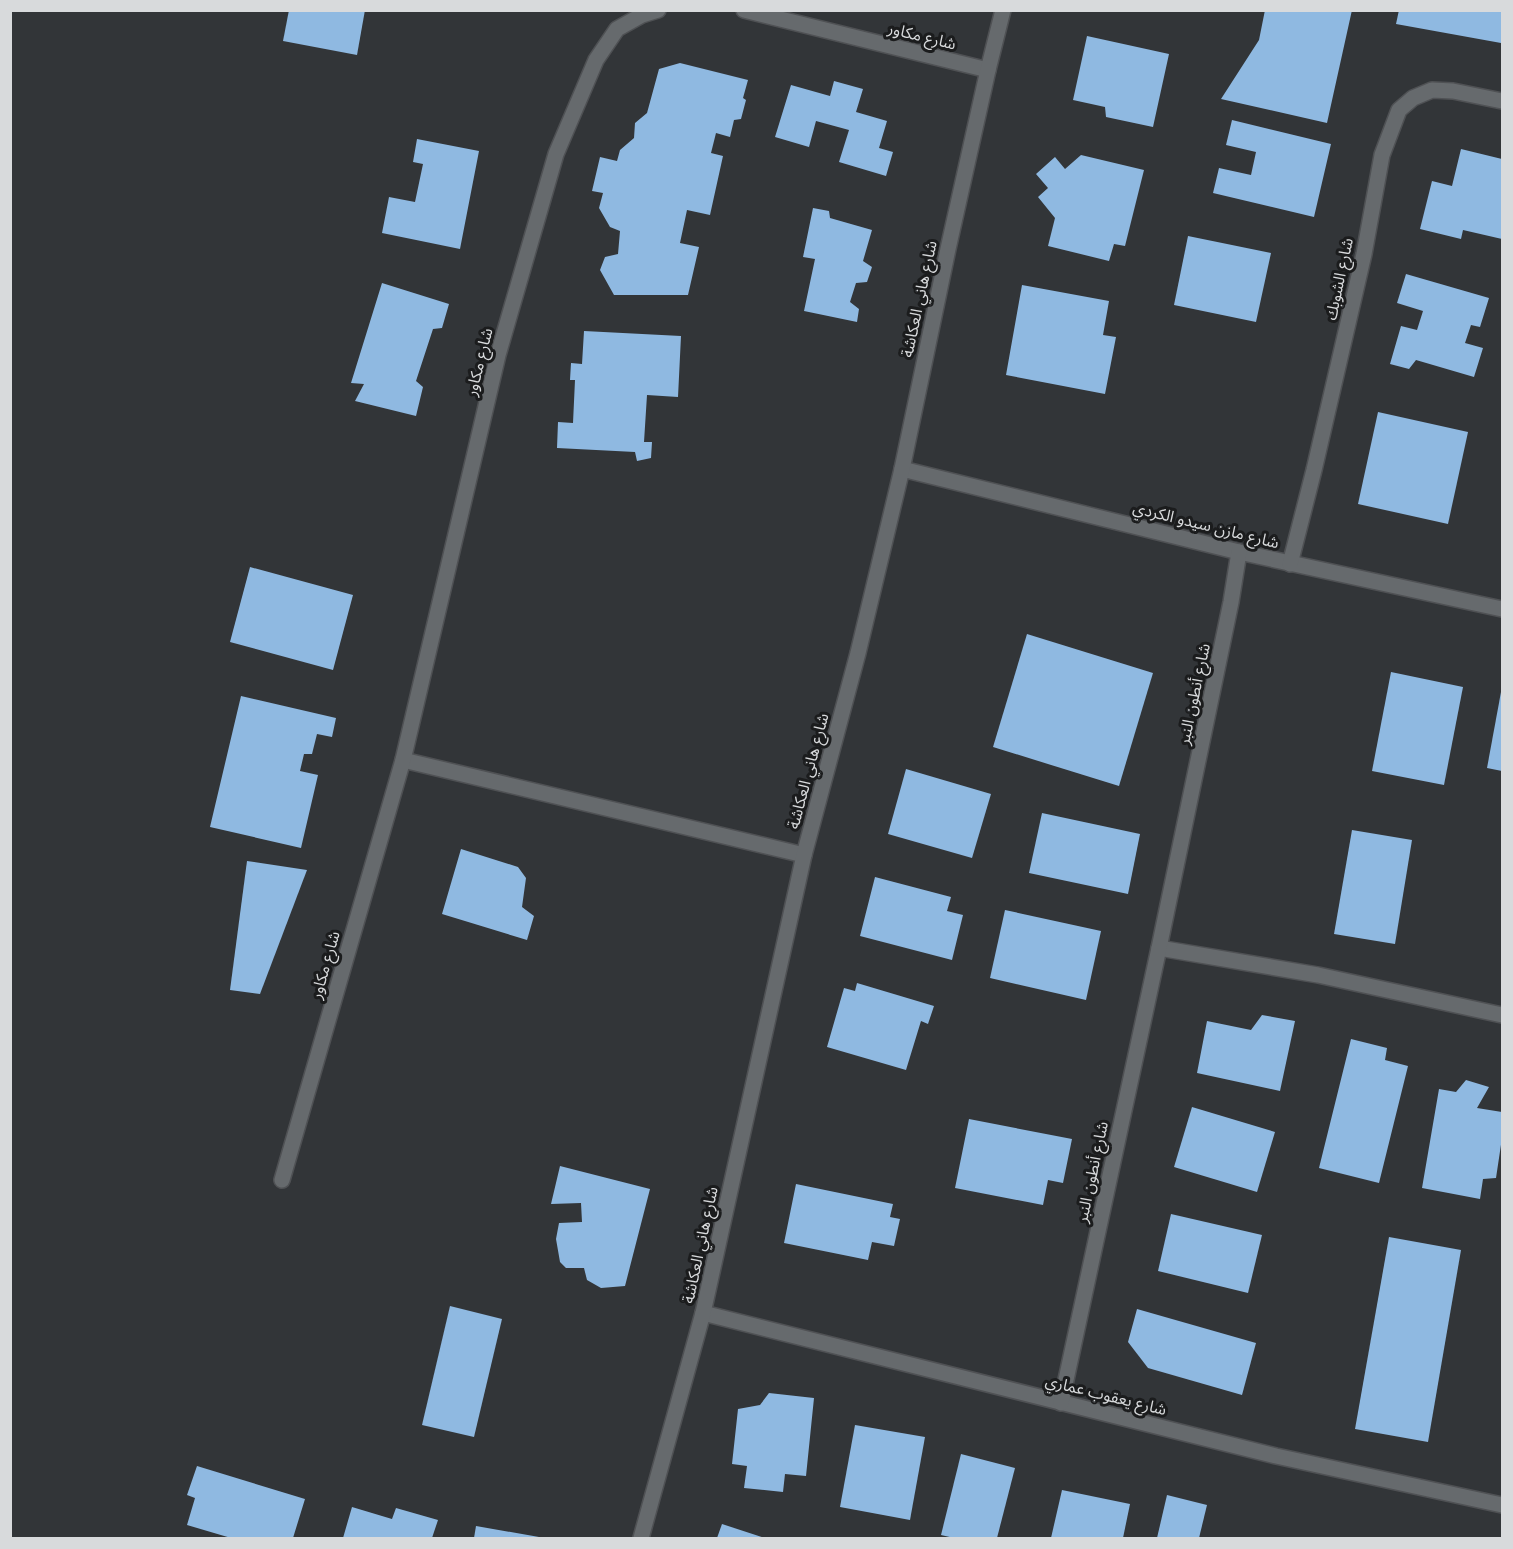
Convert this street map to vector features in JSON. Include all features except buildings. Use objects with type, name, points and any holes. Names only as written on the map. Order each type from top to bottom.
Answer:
[{"type":"street","name":"شارع مكاور","points":[[282,1180],[403,760],[498,355],[556,154],[596,60],[617,29],[642,15],[658,10]]},
{"type":"street","name":"شارع مكاور","points":[[744,10],[988,70]]},
{"type":"street","name":"شارع هاني العكاشة","points":[[641,1539],[703,1313],[804,855],[858,653],[902,469],[948,249],[1003,10]]},
{"type":"street","name":"شارع الشوبك","points":[[1290,564],[1362,265],[1382,155],[1399,110],[1413,98],[1432,90],[1503,101]]},
{"type":"street","name":"شارع مازن سيدو الكردي","points":[[902,469],[1290,564],[1503,609]]},
{"type":"street","name":"شارع أنطون النبر","points":[[1061,1402],[1159,948],[1231,602],[1239,552]]},
{"type":"street","points":[[403,760],[804,855]]},
{"type":"street","points":[[1159,948],[1318,975],[1503,1015]]},
{"type":"street","name":"شارع يعقوب عماري","points":[[703,1313],[1276,1456],[1503,1505]]}]
